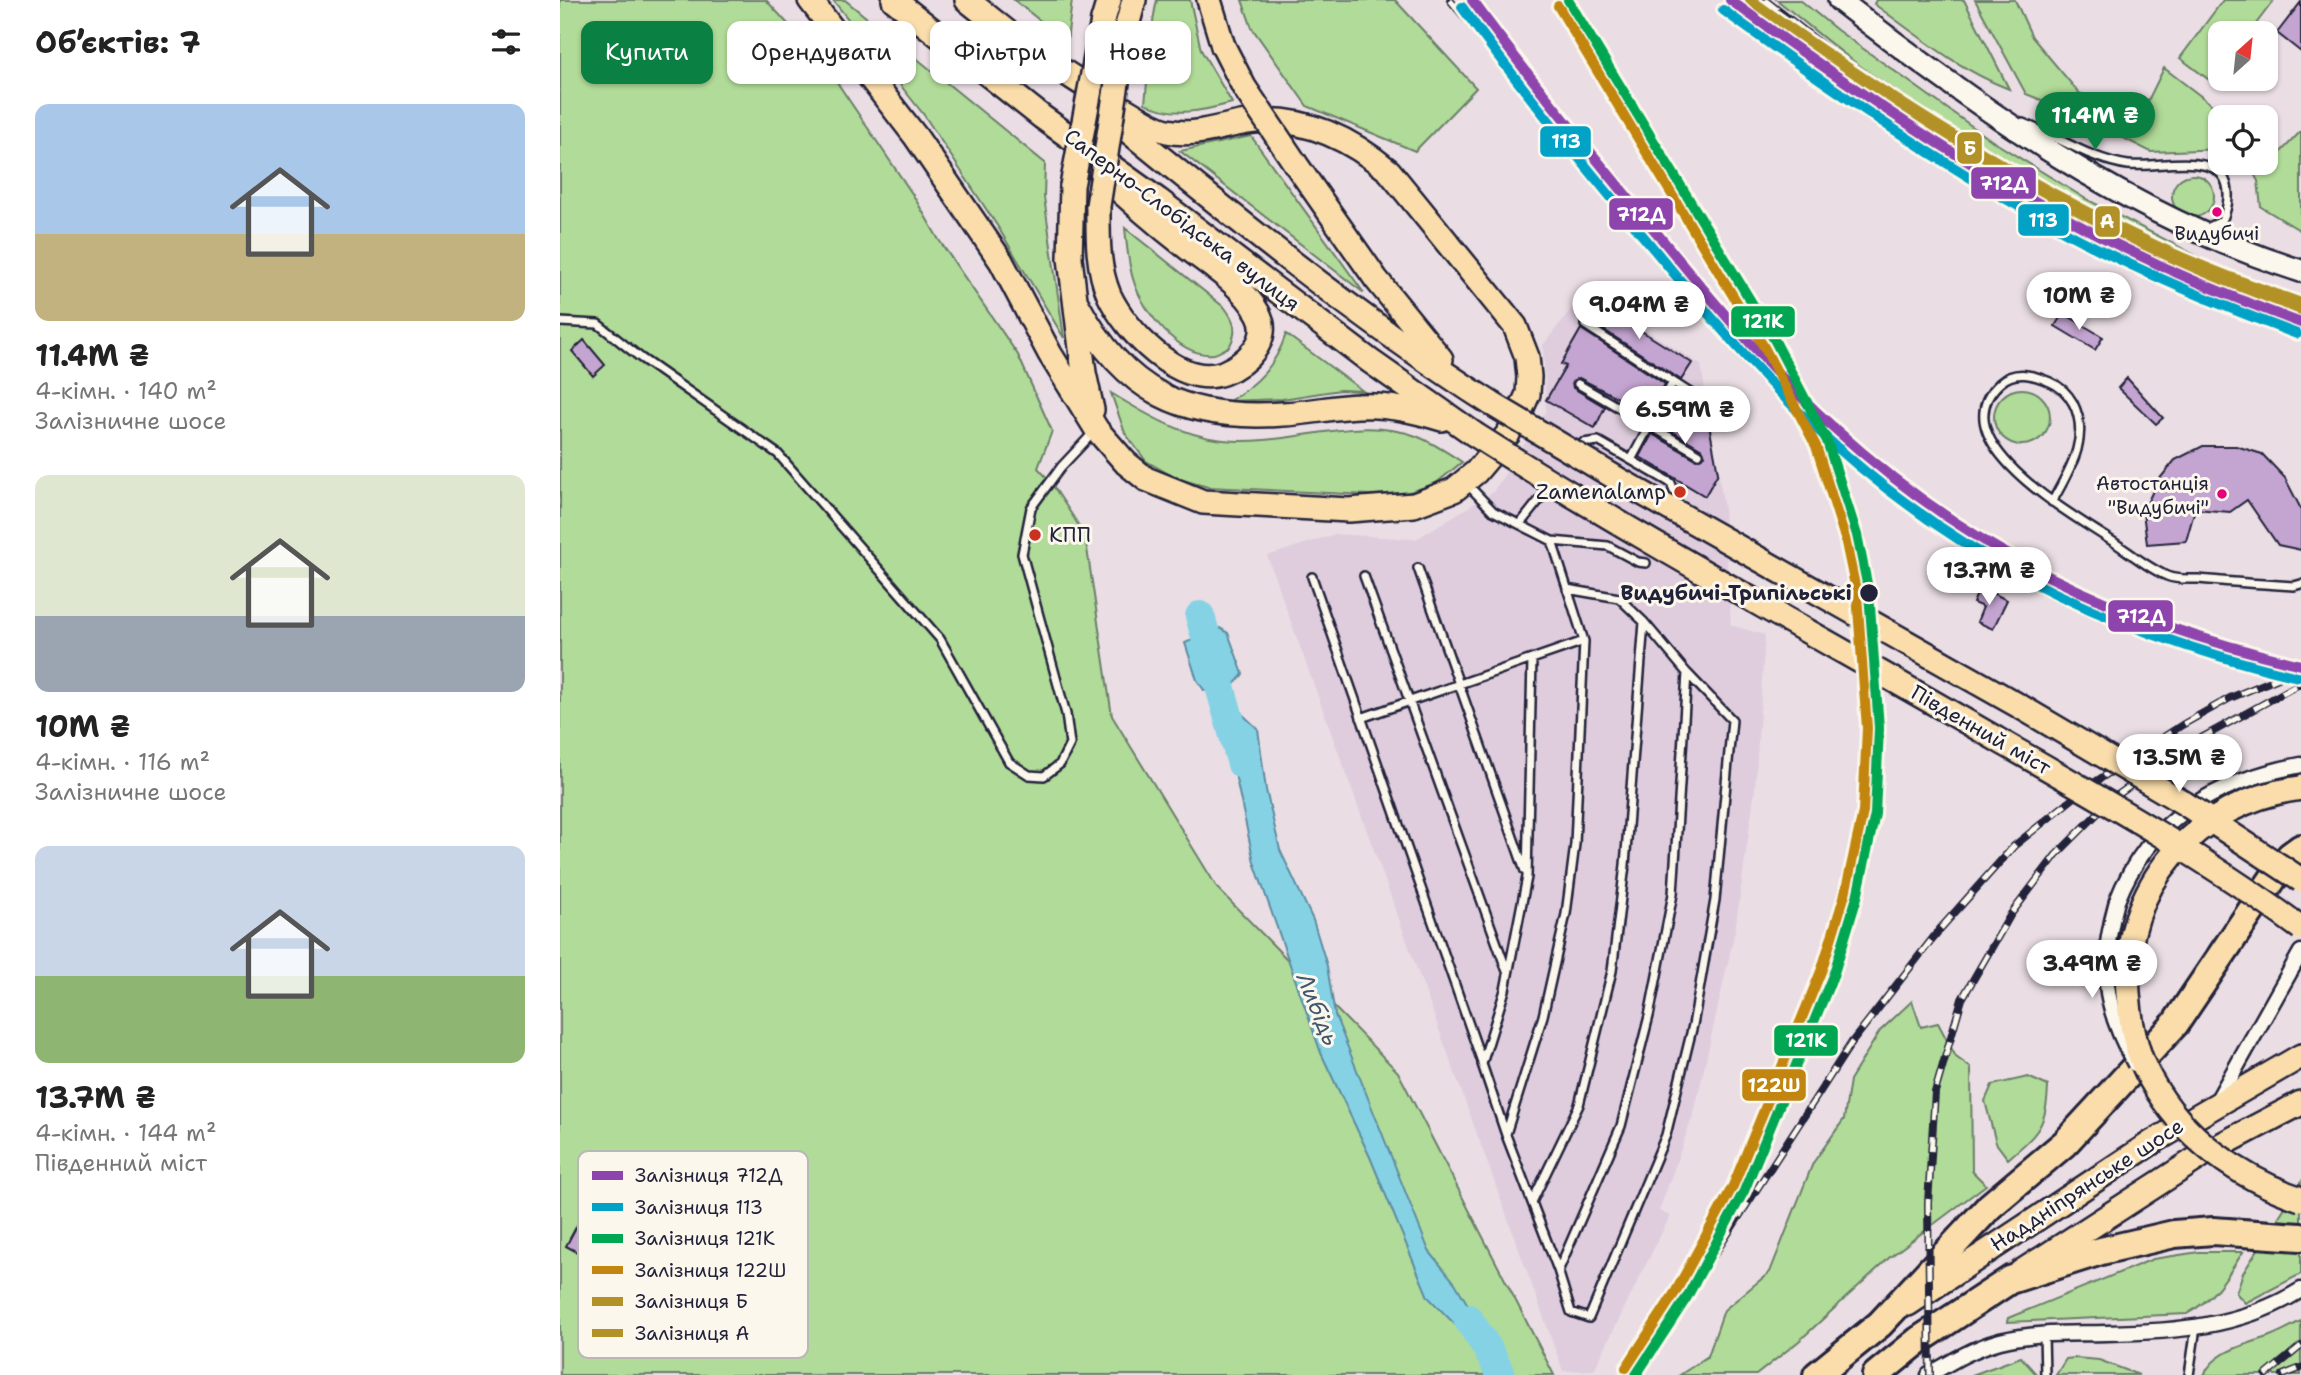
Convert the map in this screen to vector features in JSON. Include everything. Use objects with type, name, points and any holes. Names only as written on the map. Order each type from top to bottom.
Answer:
[{"type":"highway","points":[[1817,1375],[1880,1324],[1990,1206],[2065,1143],[2175,1024],[2269,882],[2290,856],[2301,848]]},
{"type":"highway","points":[[1877,1375],[1919,1340],[2010,1280],[2067,1261],[2174,1234],[2213,1231],[2301,1237]]},
{"type":"main road","points":[[810,0],[916,137],[1001,261],[1050,354],[1097,430],[1126,463],[1146,479],[1203,502],[1349,510],[1394,507],[1414,505],[1454,490],[1493,454],[1520,412],[1528,394],[1527,357],[1515,326],[1406,190],[1369,154],[1338,136],[1307,124],[1247,122],[1189,133],[1166,131],[1071,76]]},
{"type":"main road","name":"Саперно-Слобідська вулиця","points":[[894,0],[1042,117],[1467,429]]},
{"type":"main road","name":"Саперно-Слобідська вулиця","points":[[967,0],[993,21]]},
{"type":"main road","points":[[1042,117],[1136,208],[1244,293],[1259,314],[1262,328],[1257,347],[1250,358],[1237,368],[1217,376],[1175,366],[1153,352],[1132,330],[1110,296],[1098,246],[1098,206],[1124,37],[1134,0]]},
{"type":"main road","points":[[1209,0],[1223,46],[1244,87],[1376,279],[1463,385]]},
{"type":"main road","points":[[1097,430],[1084,373],[1070,257],[1072,186],[1106,10]]},
{"type":"main road","name":"Саперно-Слобідська вулиця","points":[[1070,84],[1183,176],[1367,317],[1492,404]]},
{"type":"main road","points":[[1077,304],[1094,335],[1116,364]]},
{"type":"main road","points":[[1084,373],[1091,358],[1100,355],[1151,391],[1181,405],[1218,412],[1282,415],[1371,406],[1408,409],[1467,429]]},
{"type":"main road","name":"Південний міст","points":[[1492,404],[1622,481],[1887,628],[2045,720],[2184,803],[2301,880]]},
{"type":"main road","name":"Південний міст","points":[[1467,429],[1604,513],[2164,836],[2265,901],[2301,928]]},
{"type":"main road","points":[[2301,788],[2231,809],[2175,851],[2149,886],[2132,931],[2127,985],[2130,1019],[2150,1079],[2168,1105],[2207,1149],[2270,1187],[2301,1199]]},
{"type":"main road","name":"Наддніпрянське шосе","points":[[1880,1324],[2000,1241],[2140,1150],[2301,1056]]},
{"type":"main road","name":"Наддніпрянське шосе","points":[[2010,1280],[2204,1154],[2301,1103]]},
{"type":"street","points":[[1839,0],[1909,54],[2064,159],[2184,226],[2243,253],[2301,271]]},
{"type":"street","points":[[2150,1079],[2136,1066],[2121,1039],[2107,986],[2105,954],[2117,901],[2127,876],[2149,842],[2174,818],[2234,783],[2257,774],[2301,765]]},
{"type":"street","points":[[2214,1105],[2301,952]]},
{"type":"street","points":[[1928,1375],[1973,1349],[2003,1340],[2044,1334],[2157,1331],[2244,1318],[2301,1290]]},
{"type":"lane","points":[[1988,109],[2090,153],[2127,165],[2206,164],[2222,174],[2228,191],[2227,208],[2222,221],[2209,230],[2184,226]]},
{"type":"lane","points":[[560,322],[598,324],[641,358],[778,454],[940,639],[1009,762],[1028,775],[1044,776],[1060,765],[1070,744],[1066,714],[1022,554],[1026,525],[1031,508],[1050,481],[1081,443],[1097,430]]},
{"type":"lane","points":[[1585,325],[1701,400]]},
{"type":"lane","points":[[2052,502],[2074,463],[2080,441],[2079,416],[2069,397],[2056,384],[2032,374],[2014,375],[2000,383],[1990,398],[1985,414],[1986,431],[2012,470],[2052,502],[2168,577],[2301,584]]},
{"type":"lane","points":[[1631,460],[1673,382]]},
{"type":"lane","points":[[1578,384],[1699,454]]},
{"type":"lane","points":[[1583,443],[1598,441],[1671,483],[1677,499]]},
{"type":"lane","points":[[1465,482],[1493,511],[1552,541],[1608,546],[1638,562],[1646,563]]},
{"type":"lane","points":[[1520,524],[1541,499]]},
{"type":"lane","points":[[1506,1135],[1543,1016],[1566,914],[1576,844],[1584,641],[1552,541]]},
{"type":"lane","points":[[1418,568],[1527,877]]},
{"type":"lane","points":[[1364,576],[1508,975]]},
{"type":"lane","points":[[1312,577],[1506,1135],[1559,1270],[1571,1312],[1589,1318],[1666,1135],[1693,1025],[1715,900],[1732,720],[1619,598],[1567,589]]},
{"type":"lane","points":[[1533,1200],[1578,1105],[1612,971],[1625,865],[1644,622]]},
{"type":"lane","points":[[1361,718],[1584,641]]},
{"type":"lane","points":[[1482,1063],[1508,975],[1527,877],[1532,659]]},
{"type":"lane","points":[[1559,1270],[1621,1126],[1649,1016],[1673,894],[1687,673]]},
{"type":"lane","points":[[2189,1375],[2196,1326]]},
{"type":"lane","points":[[2044,1334],[2045,1375]]},
{"type":"shaded area","points":[[1585,291],[1701,365],[1724,508],[1731,625],[1765,635],[1755,789],[1735,931],[1694,1113],[1659,1211],[1670,1216],[1594,1370],[1563,1371],[1267,556],[1335,534],[1416,539],[1493,492],[1546,411],[1543,345]]},
{"type":"green space","points":[[560,0],[766,0],[785,21],[727,21],[727,84],[838,84],[913,195],[939,240],[1018,355],[1052,431],[1038,468],[1050,481],[1085,535],[1112,716],[1218,889],[1398,1072],[1554,1375],[560,1375]]},
{"type":"green space","points":[[833,0],[845,0],[871,21],[850,21]]},
{"type":"green space","points":[[1014,0],[1072,0],[1070,21],[1040,21]]},
{"type":"green space","points":[[1157,0],[1190,0],[1201,50],[1232,103],[1177,112],[1155,108],[1145,103],[1147,84],[1191,84],[1191,21],[1153,21]]},
{"type":"green space","points":[[1242,0],[1395,0],[1476,88],[1415,151],[1307,106],[1252,28]]},
{"type":"green space","points":[[1777,0],[1800,0],[1837,30],[1994,142],[2086,199],[2238,277],[2098,212],[2008,162],[1864,69]]},
{"type":"green space","points":[[1876,0],[1964,0],[2009,89],[1973,72],[1939,51],[1874,4]]},
{"type":"green space","points":[[1975,0],[2015,0],[2032,37],[2079,93],[2139,119],[2164,68],[2212,105],[2208,105],[2208,150],[2151,152],[2074,113],[2026,94]]},
{"type":"green space","points":[[2223,0],[2274,0],[2258,21],[2208,21],[2208,79],[2180,58]]},
{"type":"green space","points":[[916,58],[930,69],[930,84],[948,84],[1045,163],[1044,197],[1064,338],[998,227],[924,115],[899,84],[916,84]]},
{"type":"green space","points":[[2301,131],[2301,231],[2261,207],[2258,181],[2255,175],[2278,175],[2278,155]]},
{"type":"green space","points":[[1251,136],[1364,293],[1180,151]]},
{"type":"green space","points":[[2193,175],[2208,181],[2214,196],[2208,211],[2193,217],[2178,211],[2172,196],[2178,181]]},
{"type":"green space","points":[[1125,228],[1225,308],[1234,327],[1234,336],[1229,347],[1214,354],[1188,349],[1154,319],[1134,282]]},
{"type":"green space","points":[[1286,334],[1363,391],[1340,390],[1282,399],[1229,401],[1249,388],[1271,365]]},
{"type":"green space","points":[[2016,389],[2028,389],[2042,397],[2050,411],[2048,428],[2042,437],[2028,445],[2016,445],[1999,433],[1994,423],[1994,411],[2006,394]]},
{"type":"green space","points":[[1111,393],[1164,423],[1208,438],[1247,441],[1345,429],[1393,430],[1422,438],[1462,462],[1435,484],[1403,494],[1369,495],[1208,487],[1176,478],[1146,461],[1125,433]]},
{"type":"green space","points":[[1912,1001],[1921,1027],[1938,1023],[1956,1057],[1971,1068],[1972,1171],[1986,1185],[1890,1257],[1799,1341],[1756,1375],[1680,1375],[1708,1356],[1724,1310],[1770,1272],[1813,1163],[1844,1119],[1850,1080],[1880,1031]]},
{"type":"green space","points":[[2028,1077],[2048,1086],[2046,1111],[2034,1135],[2008,1159],[1996,1143],[1985,1101],[1992,1085]]},
{"type":"green space","points":[[2301,1182],[2301,1274],[2245,1303],[2236,1293],[2243,1273]]},
{"type":"green space","points":[[2199,1252],[2243,1252],[2212,1294],[2187,1314],[2007,1322],[2008,1318],[2153,1259]]},
{"type":"green space","points":[[2301,1321],[2301,1375],[2204,1375],[2224,1354]]},
{"type":"green space","points":[[2021,1357],[2037,1375],[1972,1375]]},
{"type":"green space","points":[[2066,1359],[2099,1360],[2139,1375],[2056,1375]]},
{"type":"water","points":[[1220,628],[1228,633],[1243,674],[1226,689],[1204,690],[1197,680],[1185,643]]},
{"type":"water","points":[[1241,713],[1258,729],[1266,790],[1280,850],[1313,920],[1327,966],[1335,1015],[1391,1156],[1429,1251],[1455,1283],[1494,1349],[1482,1352],[1428,1297],[1370,1157],[1321,1053],[1254,862],[1226,732]]},
{"type":"building","points":[[2301,2],[2301,52],[2278,32]]},
{"type":"building","points":[[1594,301],[1692,363],[1681,380],[1587,319],[1589,316],[1586,314]]},
{"type":"building","points":[[2063,313],[2103,337],[2095,350],[2055,326]]},
{"type":"building","points":[[1581,329],[1665,384],[1649,414],[1579,378],[1572,382],[1573,388],[1605,407],[1595,428],[1546,400],[1566,366],[1561,364]]},
{"type":"building","points":[[584,340],[605,365],[593,376],[572,351]]},
{"type":"building","points":[[2127,378],[2163,418],[2156,424],[2118,388]]},
{"type":"building","points":[[1674,393],[1707,414],[1718,473],[1705,496],[1640,457],[1652,434],[1696,459],[1705,456],[1702,449],[1658,423]]},
{"type":"building","name":"Автостанція \"Видубичі\"","points":[[2203,446],[2236,446],[2262,454],[2285,478],[2301,509],[2301,550],[2278,545],[2247,500],[2230,512],[2195,509],[2186,541],[2147,544],[2143,512],[2157,482],[2175,460]]},
{"type":"building","points":[[1980,587],[2007,600],[1993,629],[1977,622],[1983,607],[1973,603]]},
{"type":"building","points":[[578,1223],[578,1253],[566,1246]]},
{"type":"waterway","name":"Либідь","points":[[1200,616],[1242,764]]},
{"type":"waterway","name":"Либідь","points":[[1468,1319],[1501,1375]]},
{"type":"railway","points":[[1450,0],[1717,321],[1806,414],[1853,458],[1903,498],[1956,536],[2013,571],[2082,606],[2189,647],[2301,677]]},
{"type":"railway","points":[[1765,0],[1878,89]]},
{"type":"railway","points":[[1687,1297],[1852,1042],[1940,929],[2014,846],[2086,788],[2182,725],[2230,698],[2288,674]]},
{"type":"railway","points":[[1930,1375],[1928,1203],[1935,1092],[1962,999],[2011,914],[2056,855],[2112,799],[2185,747],[2301,683]]},
{"type":"railway","points":[[2266,1375],[2301,1346]]},
{"type":"railway","points":[[2283,1375],[2301,1368]]},
{"type":"rail line","name":"712Д","points":[[1472,0],[1577,135],[1733,324],[1807,403],[1886,472],[1939,512],[1994,547],[2051,578],[2170,628],[2301,665]]},
{"type":"rail line","name":"121К","points":[[1568,0],[1775,341],[1827,441],[1857,535],[1869,593],[1879,728],[1875,814],[1857,897],[1834,973],[1744,1191],[1687,1297],[1636,1375]]},
{"type":"rail line","name":"712Д","points":[[1730,0],[1881,106],[1986,173],[2039,203],[2093,233],[2168,269],[2301,323]]},
{"type":"rail line","name":"A","points":[[1750,0],[1896,100],[2048,190],[2171,252],[2301,303]]},
{"type":"rail line","name":"Б","points":[[1751,0],[1897,102],[2048,194],[2100,223],[2171,257],[2301,310]]},
{"type":"rail line","name":"122Ш","points":[[1558,6],[1764,347],[1816,446],[1845,538],[1857,595],[1867,728],[1863,812],[1845,894],[1822,969],[1733,1186],[1676,1291],[1626,1368]]},
{"type":"rail line","name":"113","points":[[1462,7],[1568,144],[1713,319],[1798,411],[1853,461],[1910,506],[1968,545],[2029,580],[2092,610],[2158,636],[2298,677]]},
{"type":"rail line","name":"113","points":[[1723,10],[1892,128],[2024,209],[2153,275],[2297,334]]},
{"type":"place","name":"Видубичі","points":[[2217,212]]},
{"type":"place","name":"Zamenalamp","points":[[1680,492]]},
{"type":"place","name":"Автостанція \"Видубичі\"","points":[[2222,494]]},
{"type":"place","name":"КПП","points":[[1035,535]]},
{"type":"place","name":"Видубичі-Трипільські","points":[[1869,593]]}]
